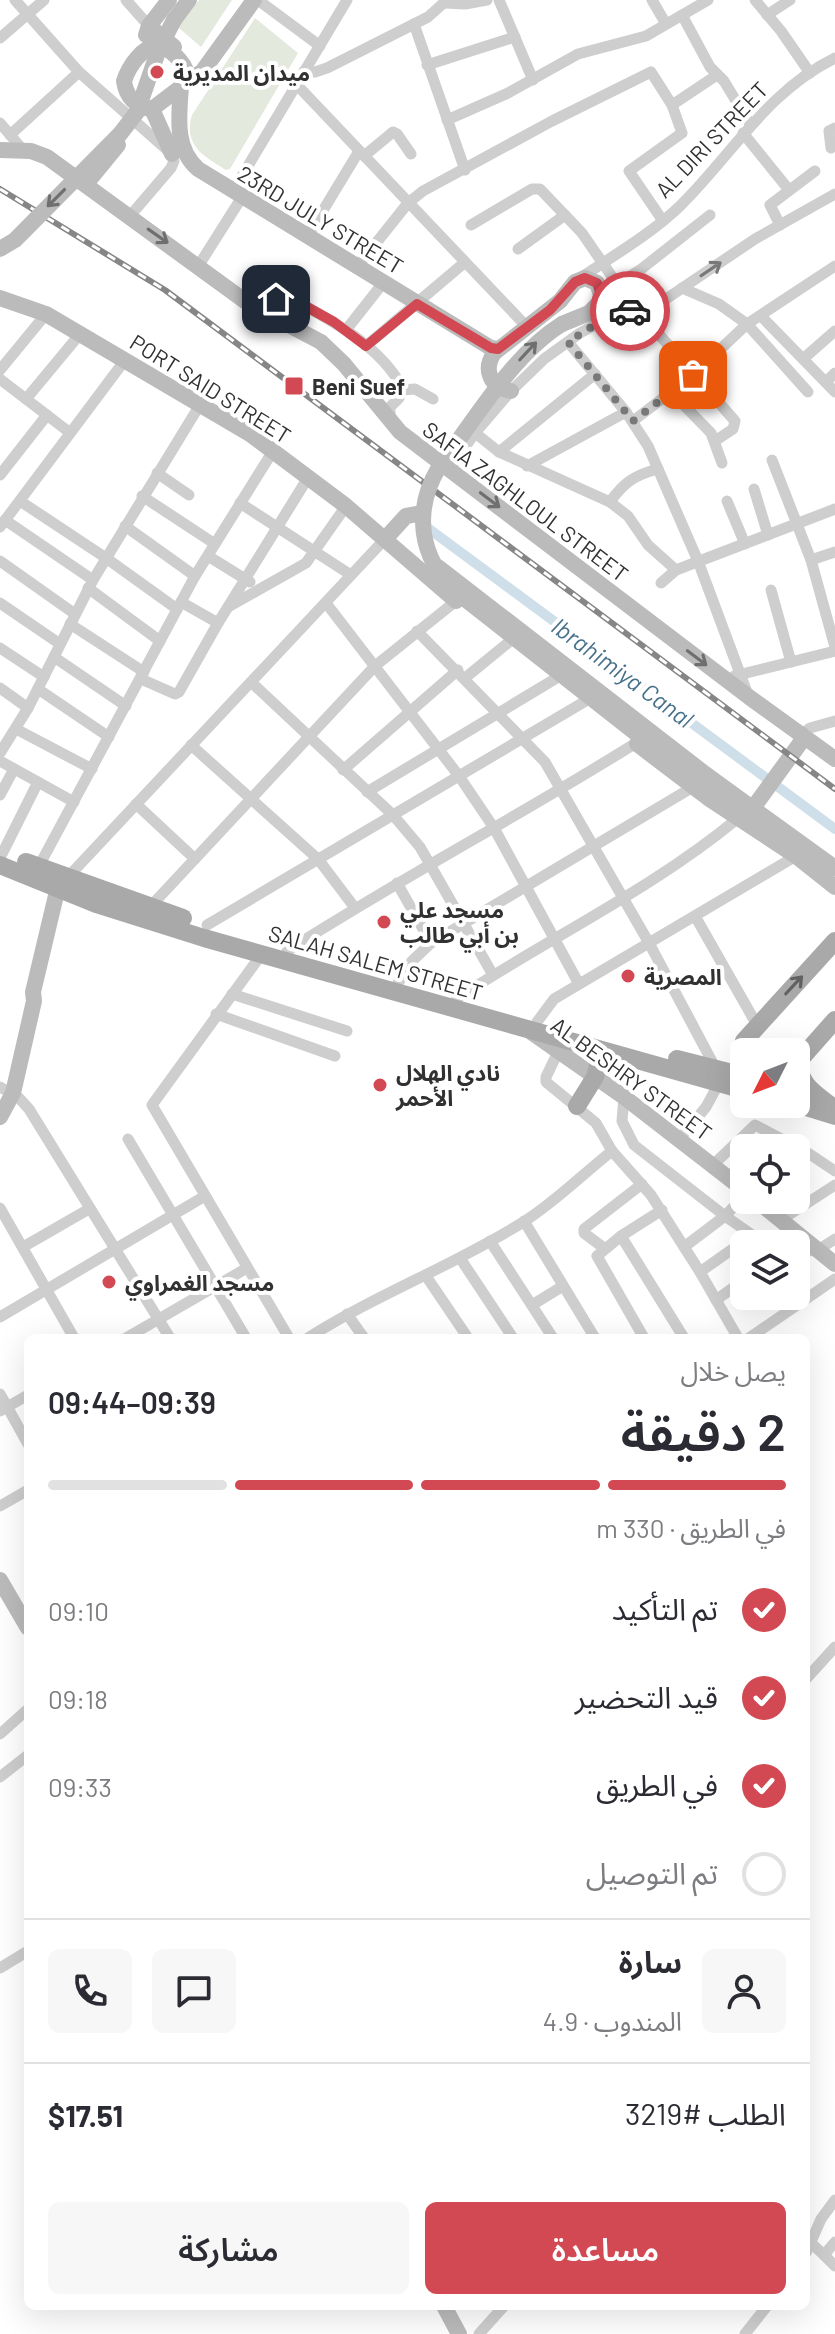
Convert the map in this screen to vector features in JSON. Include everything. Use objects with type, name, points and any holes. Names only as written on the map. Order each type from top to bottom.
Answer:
[{"type":"main road","points":[[149,46],[146,36],[149,26],[169,0]]},
{"type":"main road","points":[[0,249],[15,240],[120,134],[137,112],[159,49],[189,0]]},
{"type":"main road","points":[[82,182],[136,110],[202,72],[256,0]]},
{"type":"main road","points":[[149,26],[202,72]]},
{"type":"main road","points":[[149,46],[162,46],[183,64],[187,74],[183,84]]},
{"type":"main road","points":[[149,46],[125,76],[125,86],[136,110],[172,154]]},
{"type":"main road","name":"23RD JULY STREET","points":[[183,84],[179,132],[185,152],[198,169],[417,304],[491,348],[498,349]]},
{"type":"main road","name":"SAFIA ZAGHLOUL STREET","points":[[0,150],[23,150],[47,157],[265,314],[321,342],[344,364],[392,425],[733,676],[749,697],[835,759]]},
{"type":"main road","points":[[579,279],[591,279],[597,283],[601,295],[599,303],[589,313],[562,324],[539,339],[439,467],[423,508],[423,530],[428,551],[437,569],[456,592],[679,767],[792,848],[821,856]]},
{"type":"main road","name":"AL DIRI STREET","points":[[498,349],[560,301],[579,279]]},
{"type":"main road","name":"PORT SAID STREET","points":[[0,298],[46,314],[201,403],[309,476],[346,506],[389,534],[456,601],[636,743],[737,819],[792,848],[835,887]]},
{"type":"main road","points":[[498,349],[488,367],[490,377],[503,388]]},
{"type":"main road","points":[[389,534],[406,516],[423,513]]},
{"type":"main road","name":"PORT SAID STREET","points":[[389,534],[430,561],[675,751],[758,801],[835,868]]},
{"type":"main road","points":[[555,679],[558,671],[569,667]]},
{"type":"main road","points":[[758,801],[801,742],[802,735]]},
{"type":"main road","name":"SALAH SALEM STREET","points":[[1,857],[39,866],[64,885],[150,907],[287,951],[456,999],[602,1051],[730,1076]]},
{"type":"main road","name":"SALAH SALEM STREET","points":[[1,857],[111,909],[261,955],[718,1076],[730,1082]]},
{"type":"main road","points":[[0,1117],[64,885]]},
{"type":"main road","points":[[747,1038],[835,941]]},
{"type":"main road","points":[[810,1048],[835,1020]]},
{"type":"main road","name":"AL BESHRY STREET","points":[[534,1027],[558,1052],[624,1097],[730,1180]]},
{"type":"main road","points":[[577,1106],[595,1077],[602,1051]]},
{"type":"main road","points":[[810,1089],[835,1109]]},
{"type":"main road","points":[[810,1108],[835,1116]]},
{"type":"main road","points":[[774,1214],[835,1264]]},
{"type":"main road","points":[[2,1587],[24,1622]]},
{"type":"main road","points":[[444,2310],[450,2334]]},
{"type":"main road","points":[[445,2310],[459,2334]]},
{"type":"street","points":[[15,0],[79,72],[136,110]]},
{"type":"street","points":[[0,38],[44,0]]},
{"type":"street","points":[[126,0],[149,26]]},
{"type":"street","points":[[256,0],[320,46]]},
{"type":"street","points":[[199,265],[304,71],[347,0]]},
{"type":"street","points":[[304,71],[321,71],[414,24],[437,11],[446,1],[465,4],[487,0]]},
{"type":"street","points":[[499,0],[533,80]]},
{"type":"street","points":[[652,0],[666,24]]},
{"type":"street","points":[[447,120],[533,80],[578,54],[646,36],[708,0]]},
{"type":"street","points":[[755,0],[810,73]]},
{"type":"street","points":[[767,15],[790,0]]},
{"type":"street","points":[[682,15],[747,128],[789,190]]},
{"type":"street","points":[[414,24],[465,170]]},
{"type":"street","points":[[427,65],[515,37]]},
{"type":"street","name":"AL DIRI STREET","points":[[579,279],[663,221],[688,198],[747,128],[810,73],[835,58]]},
{"type":"street","points":[[10,135],[79,72]]},
{"type":"street","points":[[357,267],[408,203],[423,191],[649,73],[653,74],[672,105],[682,133],[629,171],[663,221]]},
{"type":"street","points":[[672,105],[717,75]]},
{"type":"street","points":[[297,85],[527,327]]},
{"type":"street","points":[[0,123],[23,150]]},
{"type":"street","points":[[831,148],[829,131],[835,128]]},
{"type":"street","points":[[307,237],[361,153],[393,132],[411,154]]},
{"type":"street","points":[[130,216],[171,168],[174,161],[172,154]]},
{"type":"street","points":[[780,225],[770,205],[815,171]]},
{"type":"street","points":[[471,225],[536,187],[565,215],[619,285],[641,308],[648,322],[735,421],[733,429],[715,441]]},
{"type":"street","points":[[444,466],[503,388],[568,342],[593,326],[682,288],[835,194]]},
{"type":"street","points":[[518,249],[565,215]]},
{"type":"street","points":[[601,295],[619,285],[710,215]]},
{"type":"street","points":[[366,346],[464,263]]},
{"type":"street","points":[[527,466],[630,417],[671,392],[747,324],[835,266]]},
{"type":"street","points":[[346,330],[383,283]]},
{"type":"street","points":[[682,288],[719,304],[747,324],[808,392]]},
{"type":"street","points":[[265,314],[276,299],[287,296],[346,330],[366,346],[401,384],[402,390],[390,407],[392,425]]},
{"type":"street","points":[[589,313],[641,308]]},
{"type":"street","points":[[0,370],[46,314]]},
{"type":"street","points":[[761,316],[803,359],[830,378],[835,392]]},
{"type":"street","points":[[803,359],[835,331]]},
{"type":"street","points":[[26,399],[80,334]]},
{"type":"street","points":[[568,342],[630,417],[658,469],[698,561],[733,676],[835,649],[811,560],[772,460]]},
{"type":"street","points":[[125,360],[3,524],[91,584],[160,641]]},
{"type":"street","points":[[499,452],[595,374]]},
{"type":"street","points":[[0,379],[69,432]]},
{"type":"street","points":[[402,390],[415,389],[433,399]]},
{"type":"street","points":[[671,392],[704,425],[715,441],[722,463]]},
{"type":"street","points":[[2,746],[28,708],[106,558],[201,403]]},
{"type":"street","points":[[0,475],[47,415]]},
{"type":"street","points":[[470,429],[499,452],[610,502],[628,516],[648,545],[676,570]]},
{"type":"street","points":[[39,866],[195,576],[273,451]]},
{"type":"street","points":[[610,502],[625,482],[635,475],[658,469]]},
{"type":"street","points":[[157,473],[189,495]]},
{"type":"street","points":[[0,561],[142,676],[175,694],[309,476]]},
{"type":"street","points":[[754,489],[768,535]]},
{"type":"street","points":[[142,496],[215,544]]},
{"type":"street","points":[[20,501],[179,606],[218,623]]},
{"type":"street","points":[[727,501],[745,544]]},
{"type":"street","points":[[240,503],[351,575]]},
{"type":"street","points":[[227,608],[300,567],[315,552],[346,506]]},
{"type":"street","points":[[661,583],[676,570],[835,509]]},
{"type":"street","points":[[125,526],[195,576]]},
{"type":"street","points":[[64,885],[389,534]]},
{"type":"street","points":[[811,560],[835,552]]},
{"type":"street","points":[[208,556],[261,589]]},
{"type":"street","points":[[771,590],[791,662]]},
{"type":"street","points":[[150,907],[375,666],[456,601]]},
{"type":"street","points":[[0,603],[60,644]]},
{"type":"street","points":[[326,603],[440,749],[494,828],[579,984]]},
{"type":"street","points":[[417,631],[545,762],[649,943],[718,1076],[706,1107],[679,1140]]},
{"type":"street","points":[[343,770],[411,711],[509,642]]},
{"type":"street","points":[[0,648],[109,737]]},
{"type":"street","points":[[54,657],[126,706]]},
{"type":"street","points":[[367,792],[555,679]]},
{"type":"street","points":[[251,682],[412,836],[493,975]]},
{"type":"street","points":[[0,688],[28,708]]},
{"type":"street","points":[[207,925],[584,702]]},
{"type":"street","points":[[802,735],[810,728],[835,721]]},
{"type":"street","points":[[16,729],[92,769]]},
{"type":"street","points":[[287,951],[636,743]]},
{"type":"street","points":[[191,745],[318,859],[355,908]]},
{"type":"street","points":[[0,761],[74,802]]},
{"type":"street","points":[[0,795],[14,769]]},
{"type":"street","points":[[1,857],[38,782]]},
{"type":"street","points":[[398,983],[412,961],[431,943],[693,787]]},
{"type":"street","points":[[136,804],[195,859]]},
{"type":"street","points":[[456,999],[685,860],[737,819]]},
{"type":"street","points":[[534,1027],[554,999],[695,916],[792,848]]},
{"type":"street","points":[[397,883],[431,943]]},
{"type":"street","points":[[695,916],[757,1025]]},
{"type":"street","points":[[261,955],[152,1105],[287,1334]]},
{"type":"street","points":[[232,994],[347,1031]]},
{"type":"street","points":[[216,1014],[335,1056]]},
{"type":"street","points":[[558,1052],[546,1080],[596,1123],[612,1151],[662,1210],[736,1334]]},
{"type":"street","points":[[6,1090],[29,1109],[167,1334]]},
{"type":"street","points":[[624,1097],[622,1121],[634,1145],[743,1230]]},
{"type":"street","points":[[746,1134],[755,1125],[772,1134]]},
{"type":"street","points":[[128,1139],[244,1334]]},
{"type":"street","points":[[713,1165],[730,1149]]},
{"type":"street","points":[[314,1334],[524,1221],[612,1151]]},
{"type":"street","points":[[810,1154],[835,1171]]},
{"type":"street","points":[[604,1248],[584,1233],[584,1229],[642,1184]]},
{"type":"street","points":[[781,1220],[835,1185]]},
{"type":"street","points":[[0,1317],[205,1196]]},
{"type":"street","points":[[0,1208],[72,1334]]},
{"type":"street","points":[[23,1247],[89,1209]]},
{"type":"street","points":[[642,1334],[597,1261],[597,1254],[662,1210]]},
{"type":"street","points":[[684,1247],[730,1210]]},
{"type":"street","points":[[524,1221],[589,1334]]},
{"type":"street","points":[[621,1236],[682,1334]]},
{"type":"street","points":[[810,1251],[818,1250],[835,1239]]},
{"type":"street","points":[[490,1241],[550,1334]]},
{"type":"street","points":[[700,1272],[730,1251]]},
{"type":"street","points":[[460,1258],[510,1334]]},
{"type":"street","points":[[133,1334],[247,1268]]},
{"type":"street","points":[[426,1276],[465,1334]]},
{"type":"street","points":[[810,1296],[835,1279]]},
{"type":"street","points":[[532,1305],[563,1286]]},
{"type":"street","points":[[716,1300],[730,1290]]},
{"type":"street","points":[[755,1334],[790,1310]]},
{"type":"street","points":[[347,1314],[361,1334]]},
{"type":"street","points":[[0,1394],[4,1409],[24,1438]]},
{"type":"street","points":[[4,1409],[24,1397]]},
{"type":"street","points":[[0,1506],[24,1492]]},
{"type":"street","points":[[810,1675],[835,1647]]},
{"type":"street","points":[[0,1734],[24,1713]]},
{"type":"street","points":[[0,1777],[24,1758]]},
{"type":"street","points":[[0,1968],[24,1953]]},
{"type":"street","points":[[810,2244],[821,2219],[835,2200]]},
{"type":"street","points":[[824,2255],[835,2242]]},
{"type":"street","points":[[810,2249],[824,2255],[835,2266]]},
{"type":"street","points":[[479,2334],[500,2310]]},
{"type":"street","points":[[763,2334],[749,2329],[764,2310]]},
{"type":"shaded area","points":[[199,0],[232,0],[201,47],[178,27]]},
{"type":"shaded area","points":[[255,18],[298,53],[230,169],[226,170],[197,148],[190,134],[190,125],[192,115]]},
{"type":"waterway","name":"Ibrahimiya Canal","points":[[421,523],[835,829]]},
{"type":"railway","points":[[0,189],[165,290],[835,789]]},
{"type":"way so far","points":[[630,311],[606,319],[568,342],[633,421],[693,375]]},
{"type":"place","name":"ميدان المديرية","points":[[157,72]]},
{"type":"place","name":"Beni Suef","points":[[294,386]]},
{"type":"place","name":"مسجد علي بن أبي طالب","points":[[384,922]]},
{"type":"place","name":"المصرية","points":[[628,976]]},
{"type":"place","name":"نادي الهلال الأحمر","points":[[380,1085]]},
{"type":"place","name":"مسجد الغمراوي","points":[[109,1282]]},
{"type":"route","points":[[276,299],[287,296],[334,322],[366,346],[417,304],[496,350],[550,310],[575,282],[585,278],[597,283],[601,295],[619,285],[635,310],[630,311]]}]
